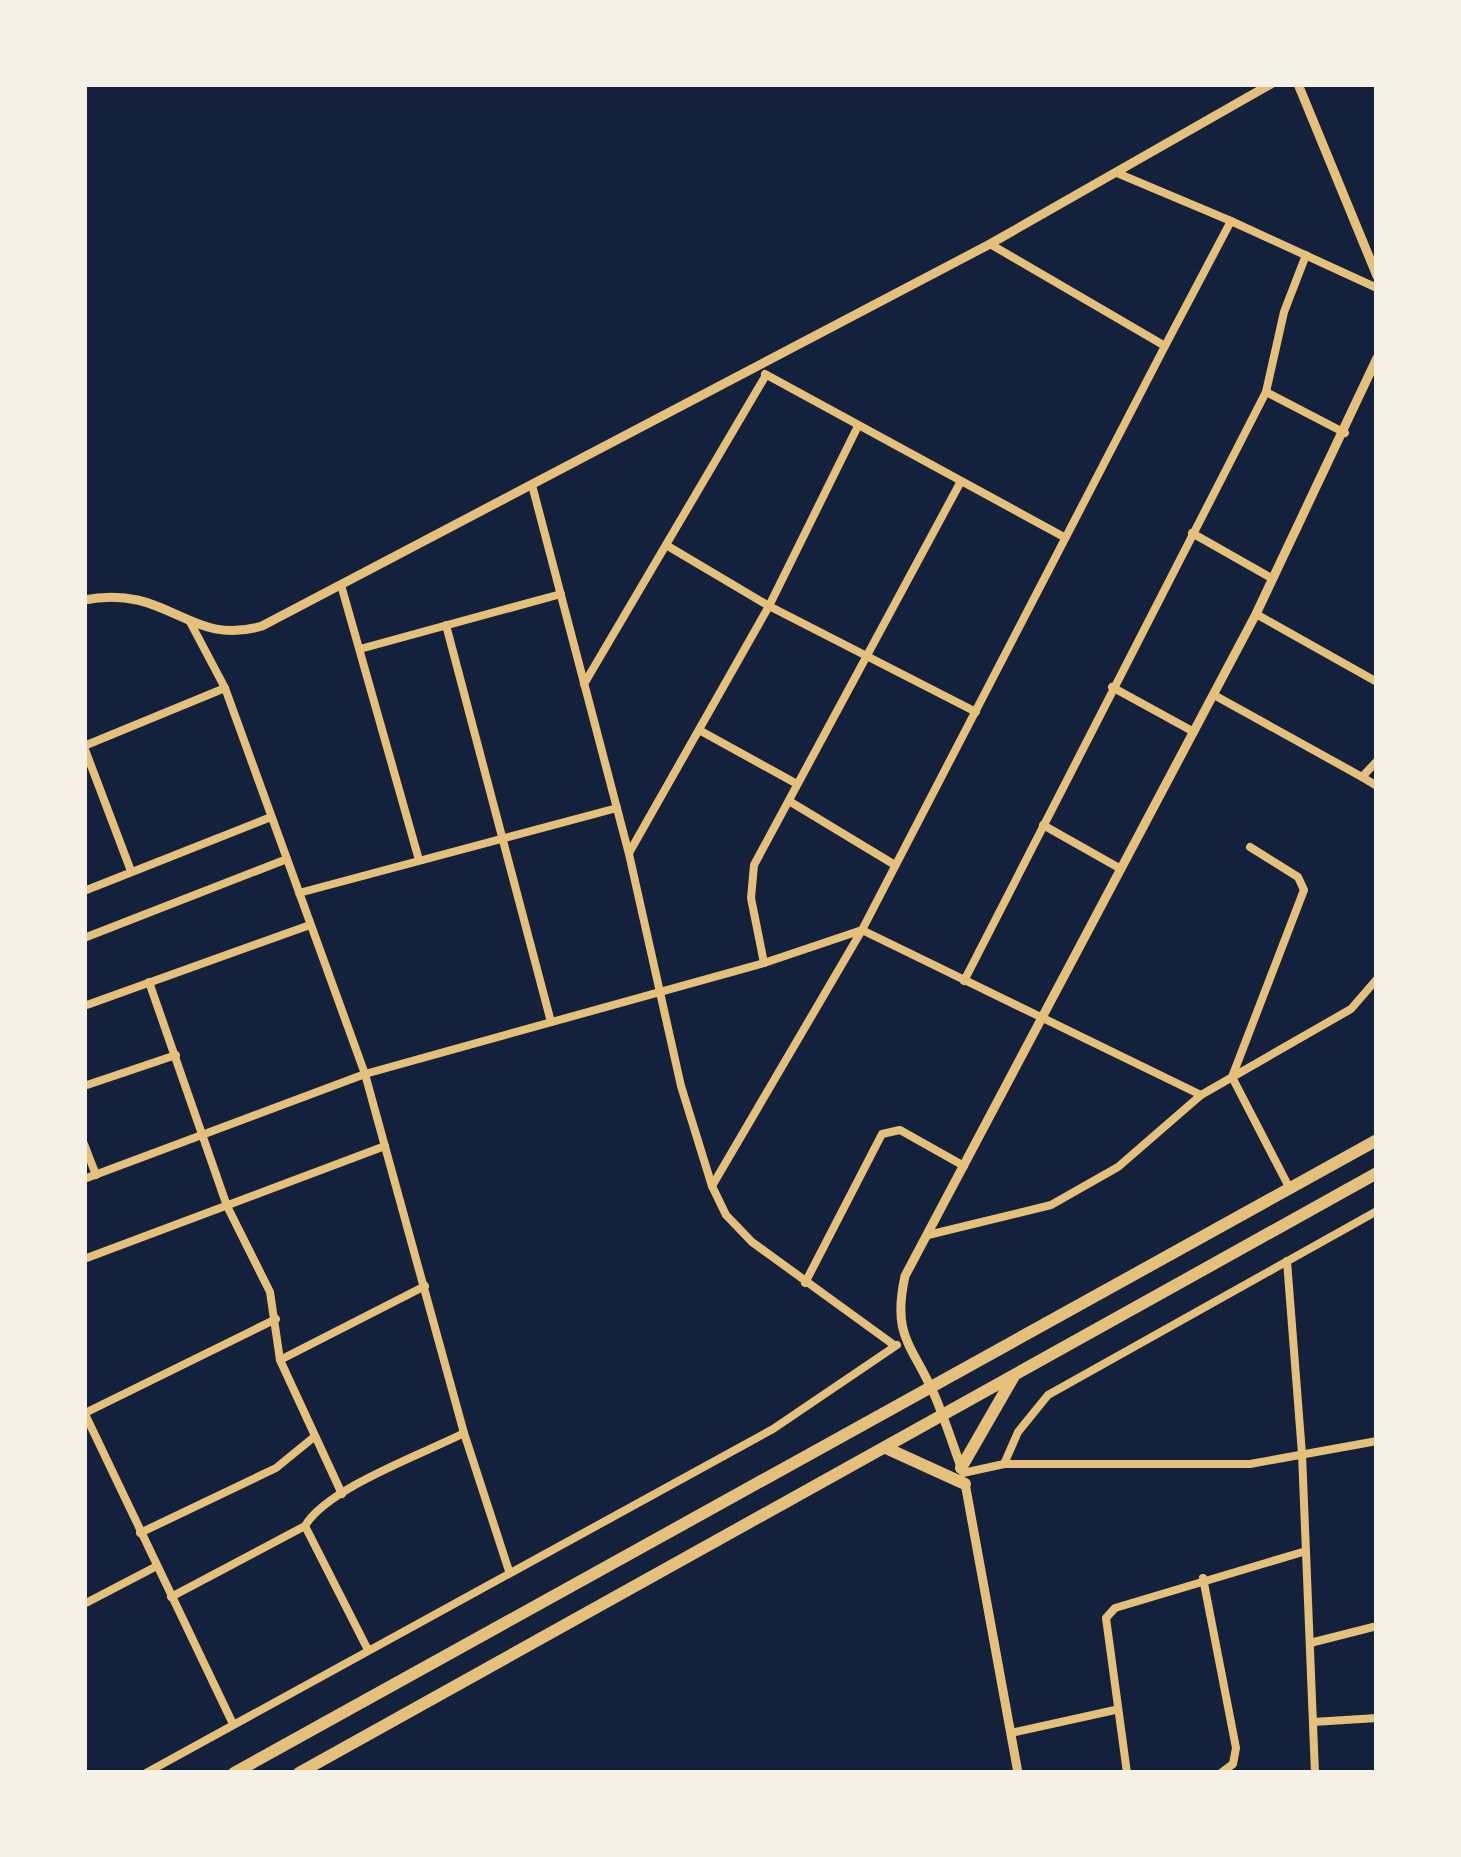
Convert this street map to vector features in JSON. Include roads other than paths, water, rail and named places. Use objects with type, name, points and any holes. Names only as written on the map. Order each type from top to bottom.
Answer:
[{"type":"main road","points":[[234,1773],[1377,1140]]},
{"type":"main road","points":[[299,1773],[1377,1173]]},
{"type":"main road","points":[[886,1448],[963,1475],[1014,1376]]},
{"type":"street","points":[[84,600],[130,595],[155,601],[189,620],[237,633],[262,626],[761,372],[1271,84]]},
{"type":"street","points":[[1298,84],[1377,276]]},
{"type":"street","points":[[1116,172],[1377,288]]},
{"type":"street","points":[[712,1186],[862,930],[1231,221]]},
{"type":"street","points":[[990,244],[1165,346]]},
{"type":"street","points":[[964,981],[1266,392],[1284,312],[1306,255]]},
{"type":"street","points":[[899,1344],[898,1311],[905,1276],[1256,614],[1373,379],[1377,358]]},
{"type":"street","points":[[761,372],[1064,537]]},
{"type":"street","points":[[584,684],[761,372]]},
{"type":"street","points":[[1266,392],[1346,433]]},
{"type":"street","points":[[629,854],[769,606],[858,426]]},
{"type":"street","points":[[764,963],[750,878],[960,483]]},
{"type":"street","points":[[532,485],[629,854],[681,1086],[712,1186],[726,1215],[805,1283],[899,1344],[932,1388],[963,1475],[1018,1773]]},
{"type":"street","points":[[1192,533],[1273,579]]},
{"type":"street","points":[[666,545],[769,606],[976,712]]},
{"type":"street","points":[[341,585],[419,861]]},
{"type":"street","points":[[359,649],[561,594]]},
{"type":"street","points":[[1256,614],[1377,682]]},
{"type":"street","points":[[189,620],[225,688],[365,1074],[464,1433],[509,1571]]},
{"type":"street","points":[[446,626],[551,1022]]},
{"type":"street","points":[[1112,687],[1194,732]]},
{"type":"street","points":[[131,871],[84,746],[225,688]]},
{"type":"street","points":[[1214,694],[1377,786]]},
{"type":"street","points":[[699,730],[797,784]]},
{"type":"street","points":[[1362,777],[1377,761]]},
{"type":"street","points":[[789,801],[895,865]]},
{"type":"street","points":[[298,893],[617,808]]},
{"type":"street","points":[[84,891],[271,817]]},
{"type":"street","points":[[1042,825],[1122,870]]},
{"type":"street","points":[[1250,847],[1298,877],[1304,890],[1232,1077],[1290,1188]]},
{"type":"street","points":[[84,938],[287,859]]},
{"type":"street","points":[[84,1006],[310,925]]},
{"type":"street","points":[[84,1179],[365,1074],[764,963],[862,930],[1201,1095]]},
{"type":"street","points":[[926,1235],[1051,1205],[1118,1167],[1201,1095],[1351,1009],[1377,979]]},
{"type":"street","points":[[149,982],[226,1206],[270,1292],[280,1360],[342,1494]]},
{"type":"street","points":[[84,1086],[176,1054]]},
{"type":"street","points":[[805,1283],[882,1134],[900,1130],[964,1166]]},
{"type":"street","points":[[84,1144],[96,1175]]},
{"type":"street","points":[[84,1259],[385,1146]]},
{"type":"street","points":[[1004,1464],[1018,1432],[1048,1395],[1377,1211]]},
{"type":"street","points":[[1287,1261],[1302,1454],[1315,1773]]},
{"type":"street","points":[[280,1360],[425,1286]]},
{"type":"street","points":[[232,1724],[84,1412],[276,1319]]},
{"type":"street","points":[[146,1773],[773,1429],[899,1344]]},
{"type":"street","points":[[171,1597],[305,1526],[313,1512],[342,1494],[464,1433]]},
{"type":"street","points":[[140,1533],[276,1468],[314,1437]]},
{"type":"street","points":[[963,1475],[1004,1464],[1199,1468],[1377,1441]]},
{"type":"street","points":[[305,1526],[367,1648]]},
{"type":"street","points":[[1126,1773],[1106,1618],[1114,1608],[1306,1551]]},
{"type":"street","points":[[84,1604],[155,1567]]},
{"type":"street","points":[[1203,1578],[1236,1748],[1232,1763],[1221,1773]]},
{"type":"street","points":[[1310,1643],[1377,1626]]},
{"type":"street","points":[[1012,1733],[1115,1711]]},
{"type":"street","points":[[1313,1722],[1377,1718]]}]
